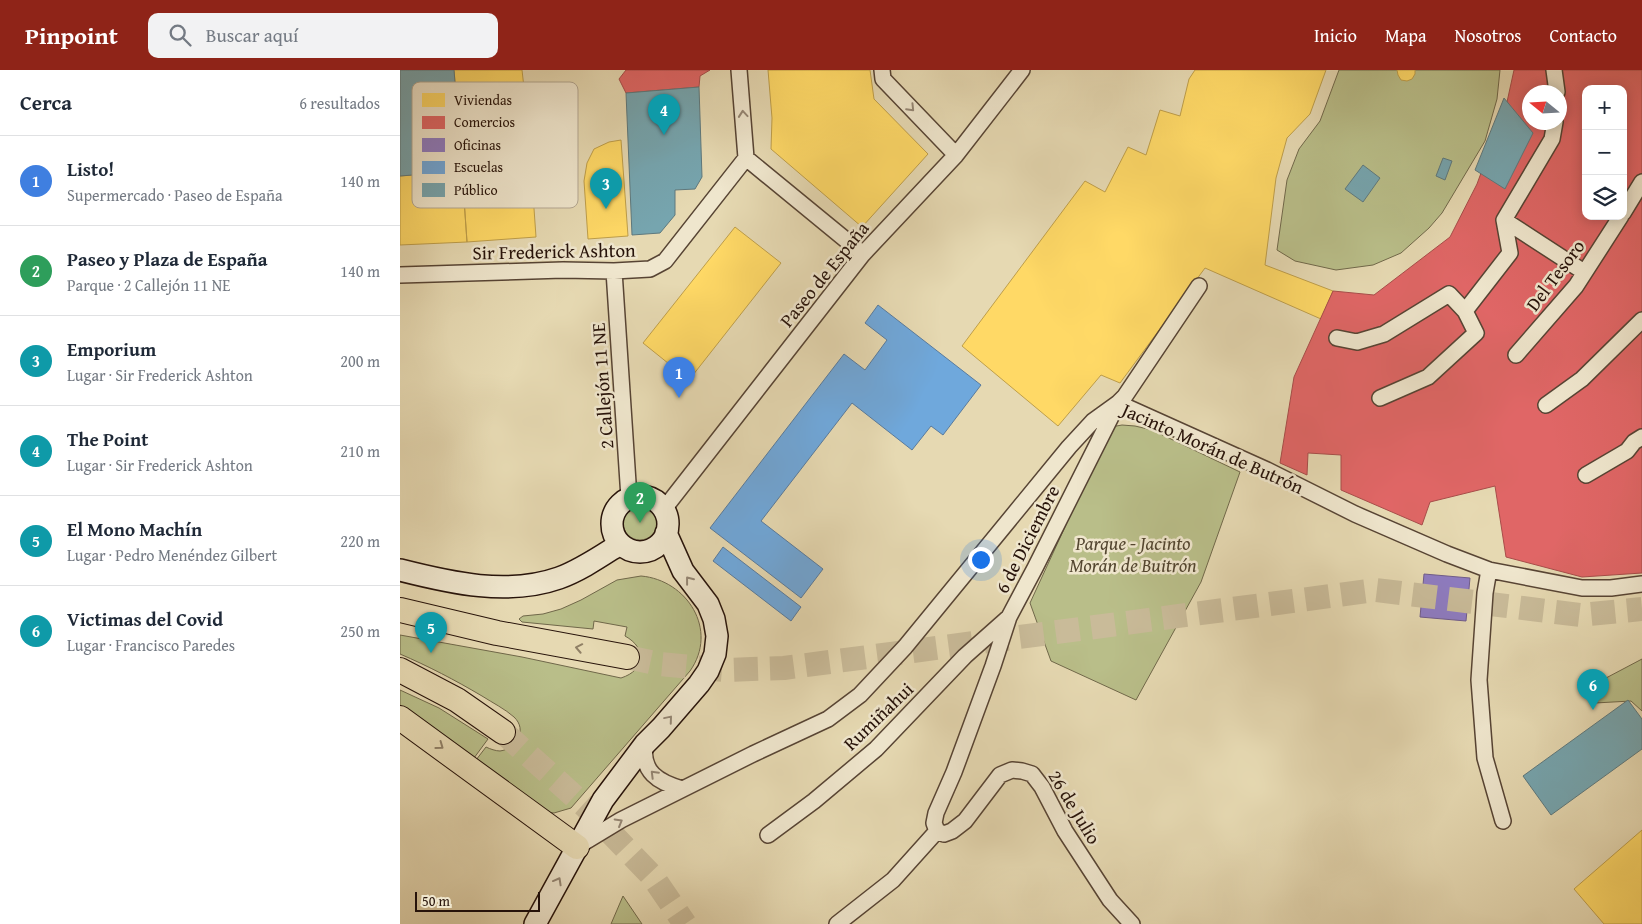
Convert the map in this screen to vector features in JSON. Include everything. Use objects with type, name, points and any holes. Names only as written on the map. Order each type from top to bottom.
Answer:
[{"type":"main road","points":[[400,610],[497,632],[627,657]]},
{"type":"main road","points":[[400,670],[457,700],[504,732]]},
{"type":"main road","points":[[400,718],[577,847]]},
{"type":"street","points":[[739,70],[746,158],[863,254]]},
{"type":"street","points":[[882,70],[884,79],[956,155]]},
{"type":"street","name":"Paseo de España","points":[[664,510],[863,254],[956,155],[1022,70]]},
{"type":"street","points":[[1554,70],[1555,85]]},
{"type":"street","points":[[1465,311],[1510,252],[1504,220],[1552,140],[1554,130]]},
{"type":"street","name":"Sir Frederick Ashton","points":[[400,275],[650,269],[665,260],[746,158]]},
{"type":"street","name":"Del Tesoro","points":[[1627,207],[1642,182]]},
{"type":"street","points":[[1504,220],[1584,272]]},
{"type":"street","name":"Del Tesoro","points":[[1516,356],[1576,286],[1619,220]]},
{"type":"street","name":"2 Callejón 11 NE","points":[[614,271],[629,498]]},
{"type":"street","name":"6 de Diciembre","points":[[937,831],[934,823],[936,813],[957,763],[993,666],[1009,616],[1118,403],[1125,396],[1199,286]]},
{"type":"street","points":[[1337,338],[1357,342],[1384,334],[1449,294],[1465,311],[1476,333],[1428,377],[1380,398]]},
{"type":"street","points":[[1546,405],[1582,379],[1642,320]]},
{"type":"street","name":"Jacinto Morán de Butrón","points":[[577,847],[621,820],[682,789],[828,720],[860,694],[905,646],[1069,448],[1093,421],[1118,403],[1267,470],[1355,514],[1447,554],[1490,570],[1582,588],[1611,588],[1642,584]]},
{"type":"street","points":[[1586,475],[1626,451],[1634,442],[1642,437]]},
{"type":"street","points":[[637,496],[652,499],[659,503],[664,510],[667,517],[666,532],[662,541],[646,551],[637,552],[620,544],[612,528],[612,519],[621,503],[637,496]]},
{"type":"street","name":"Jacinto Morán de Butrón","points":[[535,924],[603,800],[645,744],[661,728],[708,671],[715,654],[717,636],[714,619],[708,604],[683,571],[666,532]]},
{"type":"street","points":[[400,570],[434,579],[494,587],[527,585],[559,578],[584,566],[620,544]]},
{"type":"street","points":[[400,565],[434,579]]},
{"type":"street","points":[[1490,570],[1485,593],[1479,680],[1485,758],[1503,821]]},
{"type":"street","name":"Rumiñahui","points":[[768,835],[814,801],[876,749],[965,656],[1009,616]]},
{"type":"street","points":[[645,744],[645,762],[649,770],[663,782],[682,789]]},
{"type":"street","name":"26 de Julio","points":[[937,831],[944,834],[952,831],[965,821],[1000,775],[1012,770],[1022,770],[1032,774],[1042,787],[1065,831],[1110,900],[1132,924]]},
{"type":"street","points":[[837,924],[893,880],[937,831]]},
{"type":"green space","points":[[1339,70],[1500,70],[1497,99],[1485,141],[1442,213],[1429,228],[1401,253],[1373,265],[1336,270],[1295,261],[1277,250],[1287,180],[1299,149],[1320,121]]},
{"type":"green space","name":"Parque - Jacinto Morán de Buitrón","points":[[1122,425],[1152,430],[1240,472],[1201,582],[1136,700],[1051,661],[1030,603],[1111,427]]},
{"type":"green space","points":[[640,506],[652,511],[657,523],[652,535],[640,540],[628,535],[623,523],[628,511]]},
{"type":"green space","points":[[641,576],[658,580],[672,587],[684,597],[694,610],[699,624],[701,639],[698,655],[690,671],[571,808],[554,813],[547,812],[476,760],[486,747],[500,751],[511,747],[515,743],[520,733],[520,728],[514,717],[462,684],[400,654],[400,635],[522,657],[621,678],[635,670],[641,658],[637,646],[625,636],[627,627],[594,621],[593,629],[522,622],[519,619],[523,616],[543,614],[561,609],[617,580]]},
{"type":"green space","points":[[1642,659],[1642,711],[1631,701],[1595,703],[1582,679],[1606,678]]},
{"type":"green space","points":[[400,690],[439,708],[488,739],[474,758],[400,705]]},
{"type":"green space","points":[[623,896],[642,924],[611,924]]},
{"type":"building: Viviendas","points":[[454,70],[522,70],[523,82],[455,82]]},
{"type":"building: Viviendas","points":[[768,70],[870,70],[874,99],[928,154],[862,227],[771,149],[772,118]]},
{"type":"building: Viviendas","points":[[1195,70],[1326,70],[1310,114],[1287,138],[1276,178],[1265,265],[1333,291],[1321,319],[1205,268],[1120,383],[1101,375],[1058,426],[962,346],[1085,181],[1105,192],[1128,147],[1146,155],[1160,110],[1180,116],[1189,79]]},
{"type":"building: Viviendas","points":[[1397,70],[1415,70],[1415,74],[1412,79],[1407,81],[1401,80]]},
{"type":"building: Viviendas","points":[[621,140],[628,236],[588,239],[584,181],[587,163],[594,149],[609,142]]},
{"type":"building: Viviendas","points":[[412,175],[412,208],[465,208],[467,242],[400,245],[400,176]]},
{"type":"building: Viviendas","points":[[465,208],[534,208],[536,237],[467,242]]},
{"type":"building: Viviendas","points":[[735,227],[781,263],[689,380],[643,343]]},
{"type":"building: Viviendas","points":[[1642,830],[1642,924],[1604,924],[1574,889]]},
{"type":"building: Comercios","points":[[626,70],[710,70],[700,76],[699,87],[626,93],[619,79]]},
{"type":"building: Comercios","points":[[1514,70],[1642,70],[1642,573],[1582,577],[1506,557],[1495,486],[1430,502],[1422,525],[1341,490],[1341,455],[1308,453],[1307,475],[1280,463],[1294,377],[1333,291],[1374,295],[1450,237],[1477,184],[1507,102]]},
{"type":"building: Oficinas","points":[[1424,574],[1470,578],[1466,621],[1420,617]]},
{"type":"building: Escuelas","points":[[878,305],[981,385],[943,435],[931,426],[912,450],[852,403],[761,521],[823,569],[801,598],[710,528],[844,354],[865,370],[887,340],[865,323]]},
{"type":"building: Escuelas","points":[[723,547],[801,607],[791,621],[713,561]]},
{"type":"building: Público","points":[[400,70],[454,70],[455,82],[412,82],[412,175],[400,176]]},
{"type":"building: Público","points":[[699,87],[702,177],[695,189],[675,190],[675,215],[660,233],[632,235],[626,93]]},
{"type":"building: Público","points":[[1504,98],[1522,120],[1522,130],[1531,130],[1533,133],[1505,189],[1475,170]]},
{"type":"building: Público","points":[[1443,158],[1452,161],[1445,180],[1436,176]]},
{"type":"building: Público","points":[[1363,165],[1380,178],[1363,202],[1345,189]]},
{"type":"building: Público","points":[[1628,700],[1642,719],[1642,749],[1551,815],[1523,776]]},
{"type":"tunnel","points":[[627,657],[660,664],[724,670],[784,668],[1376,590],[1580,615],[1642,609]]},
{"type":"tunnel","points":[[503,732],[585,806],[653,877],[685,924]]},
{"type":"place","name":"The Point","points":[[664,135]]},
{"type":"place","name":"Emporium","points":[[606,209]]},
{"type":"place","name":"Listo!","points":[[679,398]]},
{"type":"place","name":"Paseo y Plaza de España","points":[[640,523]]},
{"type":"place","name":"El Mono Machín","points":[[431,653]]},
{"type":"place","name":"Victimas del Covid","points":[[1593,710]]}]
